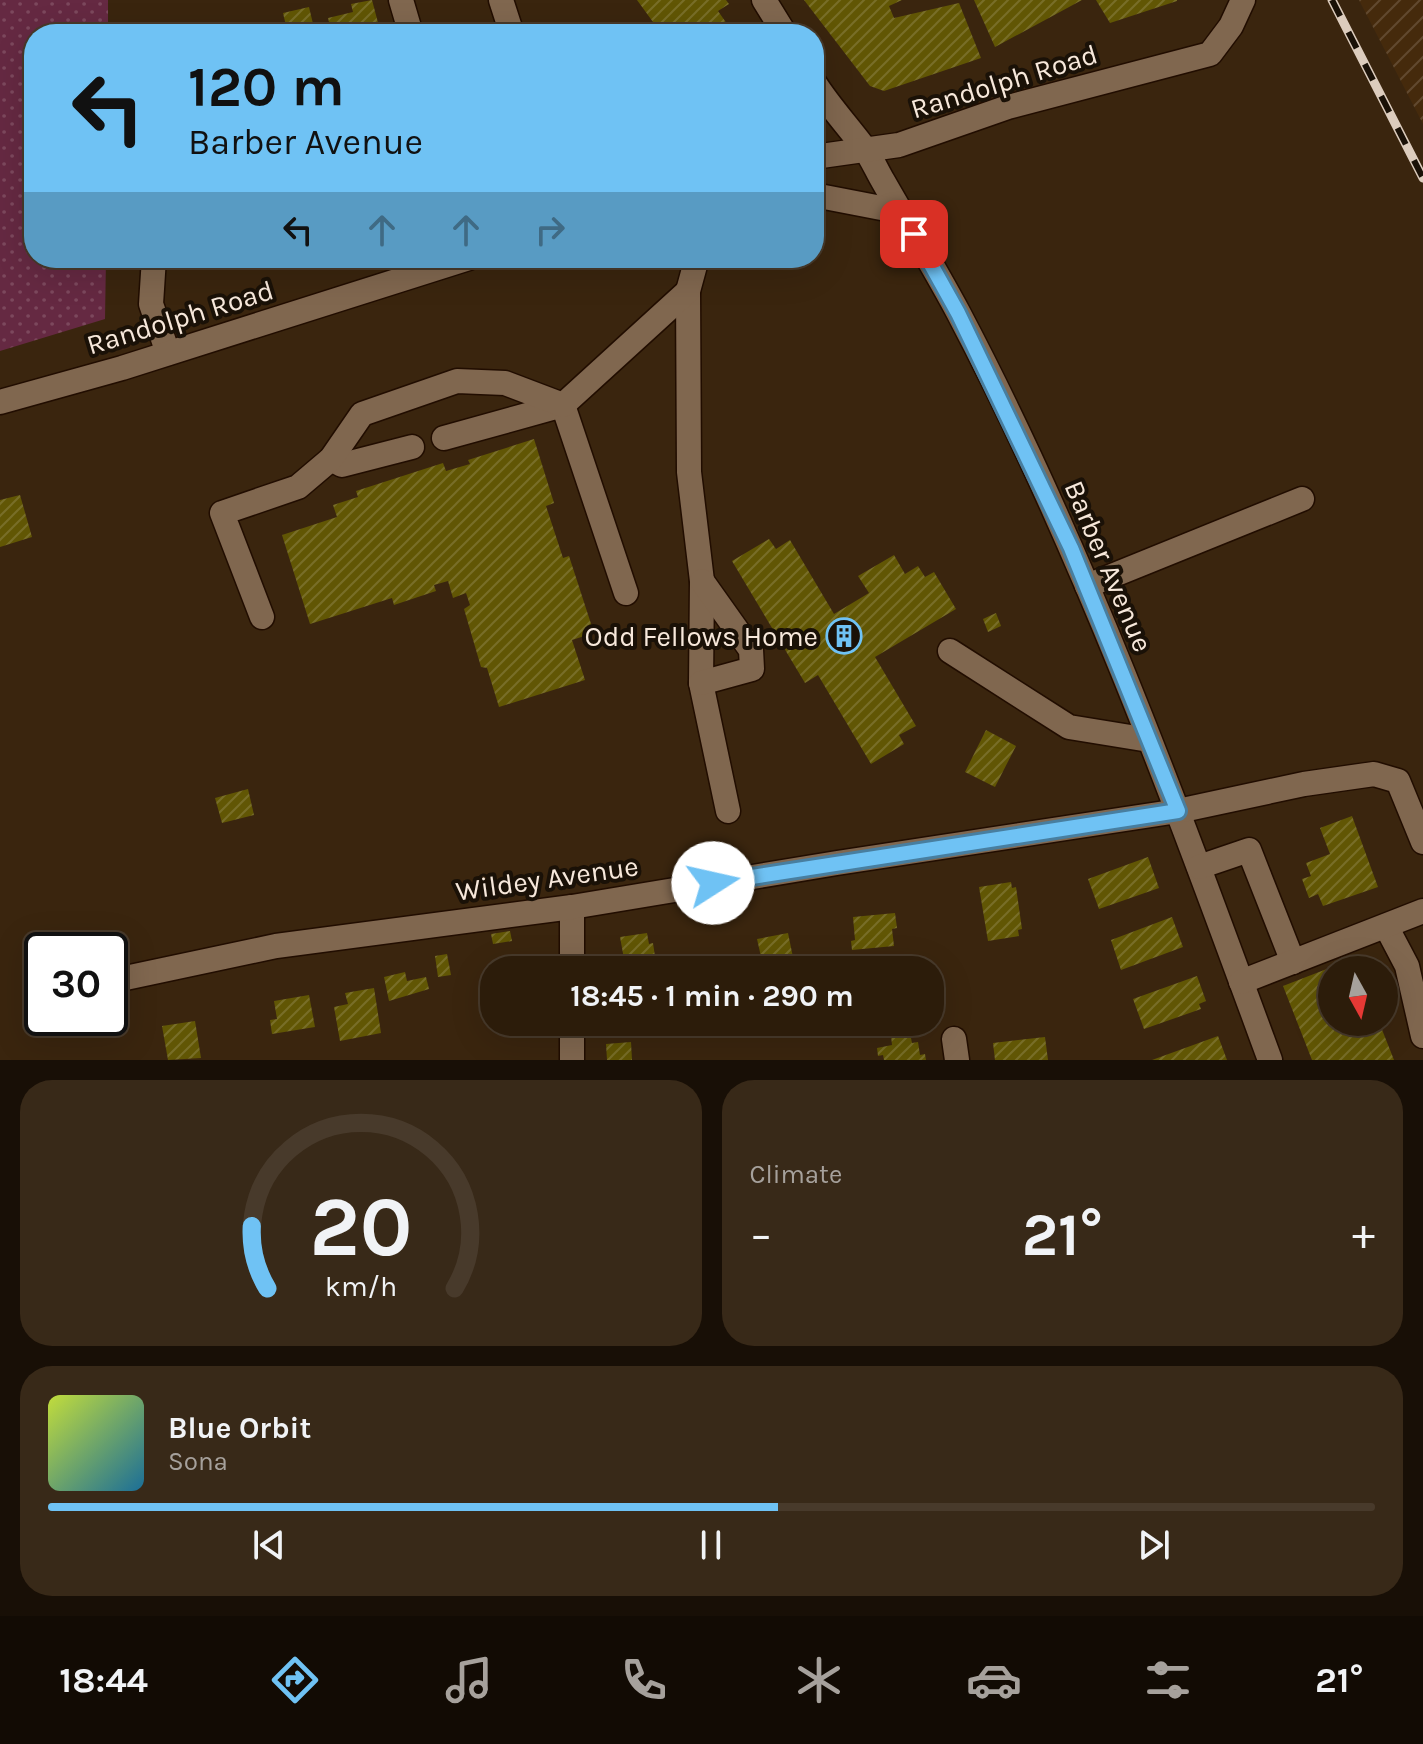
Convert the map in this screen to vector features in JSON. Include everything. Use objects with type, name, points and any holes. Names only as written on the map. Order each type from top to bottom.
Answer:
[{"type":"street","points":[[401,0],[408,24]]},
{"type":"street","points":[[501,0],[509,24]]},
{"type":"street","points":[[764,0],[779,24]]},
{"type":"street","name":"Randolph Road","points":[[824,156],[899,145],[1008,107],[1210,54],[1231,26],[1243,0]]},
{"type":"street","name":"Barber Avenue","points":[[824,98],[867,151],[902,212],[958,313],[1048,497],[1178,811],[1270,1060]]},
{"type":"street","points":[[824,197],[902,212]]},
{"type":"street","points":[[153,268],[151,304],[168,353]]},
{"type":"street","name":"Randolph Road","points":[[0,402],[437,268]]},
{"type":"street","points":[[694,268],[688,291],[689,472],[702,581],[701,683],[728,811]]},
{"type":"street","points":[[444,438],[563,405],[688,291]]},
{"type":"street","points":[[262,617],[222,513],[298,487],[331,459],[362,414],[457,381],[505,383],[563,405]]},
{"type":"street","points":[[563,405],[626,593]]},
{"type":"street","points":[[331,459],[342,465],[412,447]]},
{"type":"street","points":[[1087,586],[1302,499]]},
{"type":"street","points":[[701,683],[752,669],[751,650],[702,581]]},
{"type":"street","points":[[950,651],[1069,727],[1149,740]]},
{"type":"street","name":"Wildey Avenue","points":[[128,977],[276,946],[572,907],[1178,811],[1304,784],[1374,774],[1398,781],[1423,842]]},
{"type":"street","points":[[1199,867],[1249,850],[1293,962]]},
{"type":"street","points":[[572,907],[572,956]]},
{"type":"street","points":[[1241,982],[1423,911]]},
{"type":"street","points":[[1386,926],[1407,966],[1423,1036]]},
{"type":"street","points":[[572,1036],[572,1060]]},
{"type":"street","points":[[1421,1060],[1423,1050]]},
{"type":"shaded area","points":[[0,0],[108,0],[108,24],[24,24],[24,268],[106,268],[105,319],[0,351]]},
{"type":"shaded area","points":[[1359,0],[1423,0],[1423,124]]},
{"type":"building","points":[[372,0],[378,24],[330,24],[328,18],[353,12],[351,4]]},
{"type":"building","points":[[637,0],[726,0],[729,4],[718,11],[727,24],[650,24],[653,22]]},
{"type":"building","points":[[804,0],[902,0],[889,6],[894,18],[959,3],[981,58],[884,91],[870,86]]},
{"type":"building","points":[[974,0],[1082,0],[995,47]]},
{"type":"building","points":[[1096,0],[1177,0],[1177,1],[1110,23]]},
{"type":"building","points":[[309,7],[313,24],[286,24],[283,13]]},
{"type":"building","points":[[534,439],[554,503],[546,506],[563,558],[569,556],[594,633],[572,640],[585,680],[499,707],[487,668],[481,667],[464,609],[470,605],[466,593],[453,598],[448,581],[434,585],[436,591],[394,605],[392,598],[310,624],[282,535],[337,517],[333,505],[358,497],[356,491],[443,463],[446,471],[470,464],[468,460]]},
{"type":"building","points":[[20,495],[32,537],[0,547],[0,500]]},
{"type":"building","name":"Odd Fellows Home","points":[[769,539],[776,549],[790,540],[834,614],[869,593],[858,576],[894,555],[905,574],[918,566],[925,577],[934,572],[956,609],[875,657],[916,726],[899,735],[904,744],[871,764],[818,675],[805,683],[732,561]]},
{"type":"building","points":[[996,613],[1001,626],[988,632],[983,619]]},
{"type":"building","points":[[986,730],[1016,746],[995,787],[965,772]]},
{"type":"building","points":[[248,789],[254,815],[222,823],[215,798]]},
{"type":"building","points":[[1352,816],[1378,887],[1323,906],[1318,894],[1309,898],[1302,879],[1311,876],[1306,863],[1330,854],[1320,828]]},
{"type":"building","points":[[1148,857],[1159,888],[1099,909],[1088,879]]},
{"type":"building","points":[[1011,882],[1012,888],[1016,887],[1022,929],[1018,930],[1019,936],[988,941],[979,887]]},
{"type":"building","points":[[895,913],[897,928],[892,929],[894,946],[852,950],[851,941],[855,940],[853,917]]},
{"type":"building","points":[[1172,917],[1183,947],[1121,970],[1111,940]]},
{"type":"building","points":[[510,931],[512,941],[493,944],[491,934]]},
{"type":"building","points":[[647,933],[649,944],[653,943],[655,956],[623,956],[620,937]]},
{"type":"building","points":[[788,933],[793,956],[761,956],[757,939]]},
{"type":"building","points":[[447,954],[451,975],[438,977],[435,956]]},
{"type":"building","points":[[405,972],[407,981],[426,977],[429,989],[389,1001],[384,977]]},
{"type":"building","points":[[1318,972],[1318,1036],[1385,1036],[1394,1060],[1312,1060],[1283,986]]},
{"type":"building","points":[[1197,976],[1206,1001],[1199,1004],[1201,1009],[1144,1029],[1133,999]]},
{"type":"building","points":[[374,988],[381,1033],[340,1041],[334,1007],[348,1004],[345,993]]},
{"type":"building","points":[[309,995],[315,1027],[272,1034],[270,1020],[277,1019],[274,1001]]},
{"type":"building","points":[[195,1021],[201,1058],[168,1060],[162,1026]]},
{"type":"building","points":[[891,1036],[911,1036],[912,1043],[918,1042],[920,1055],[925,1054],[926,1060],[884,1060],[883,1055],[878,1056],[877,1048],[892,1045]]},
{"type":"building","points":[[1218,1036],[1227,1060],[1152,1060]]},
{"type":"building","points":[[1045,1037],[1048,1060],[995,1060],[993,1043]]},
{"type":"building","points":[[631,1042],[632,1060],[607,1060],[606,1044]]},
{"type":"railway","points":[[1332,0],[1423,178]]},
{"type":"place","name":"Odd Fellows Home","points":[[844,636]]},
{"type":"route","points":[[713,883],[1178,811],[1048,497],[958,313],[914,234]]}]
